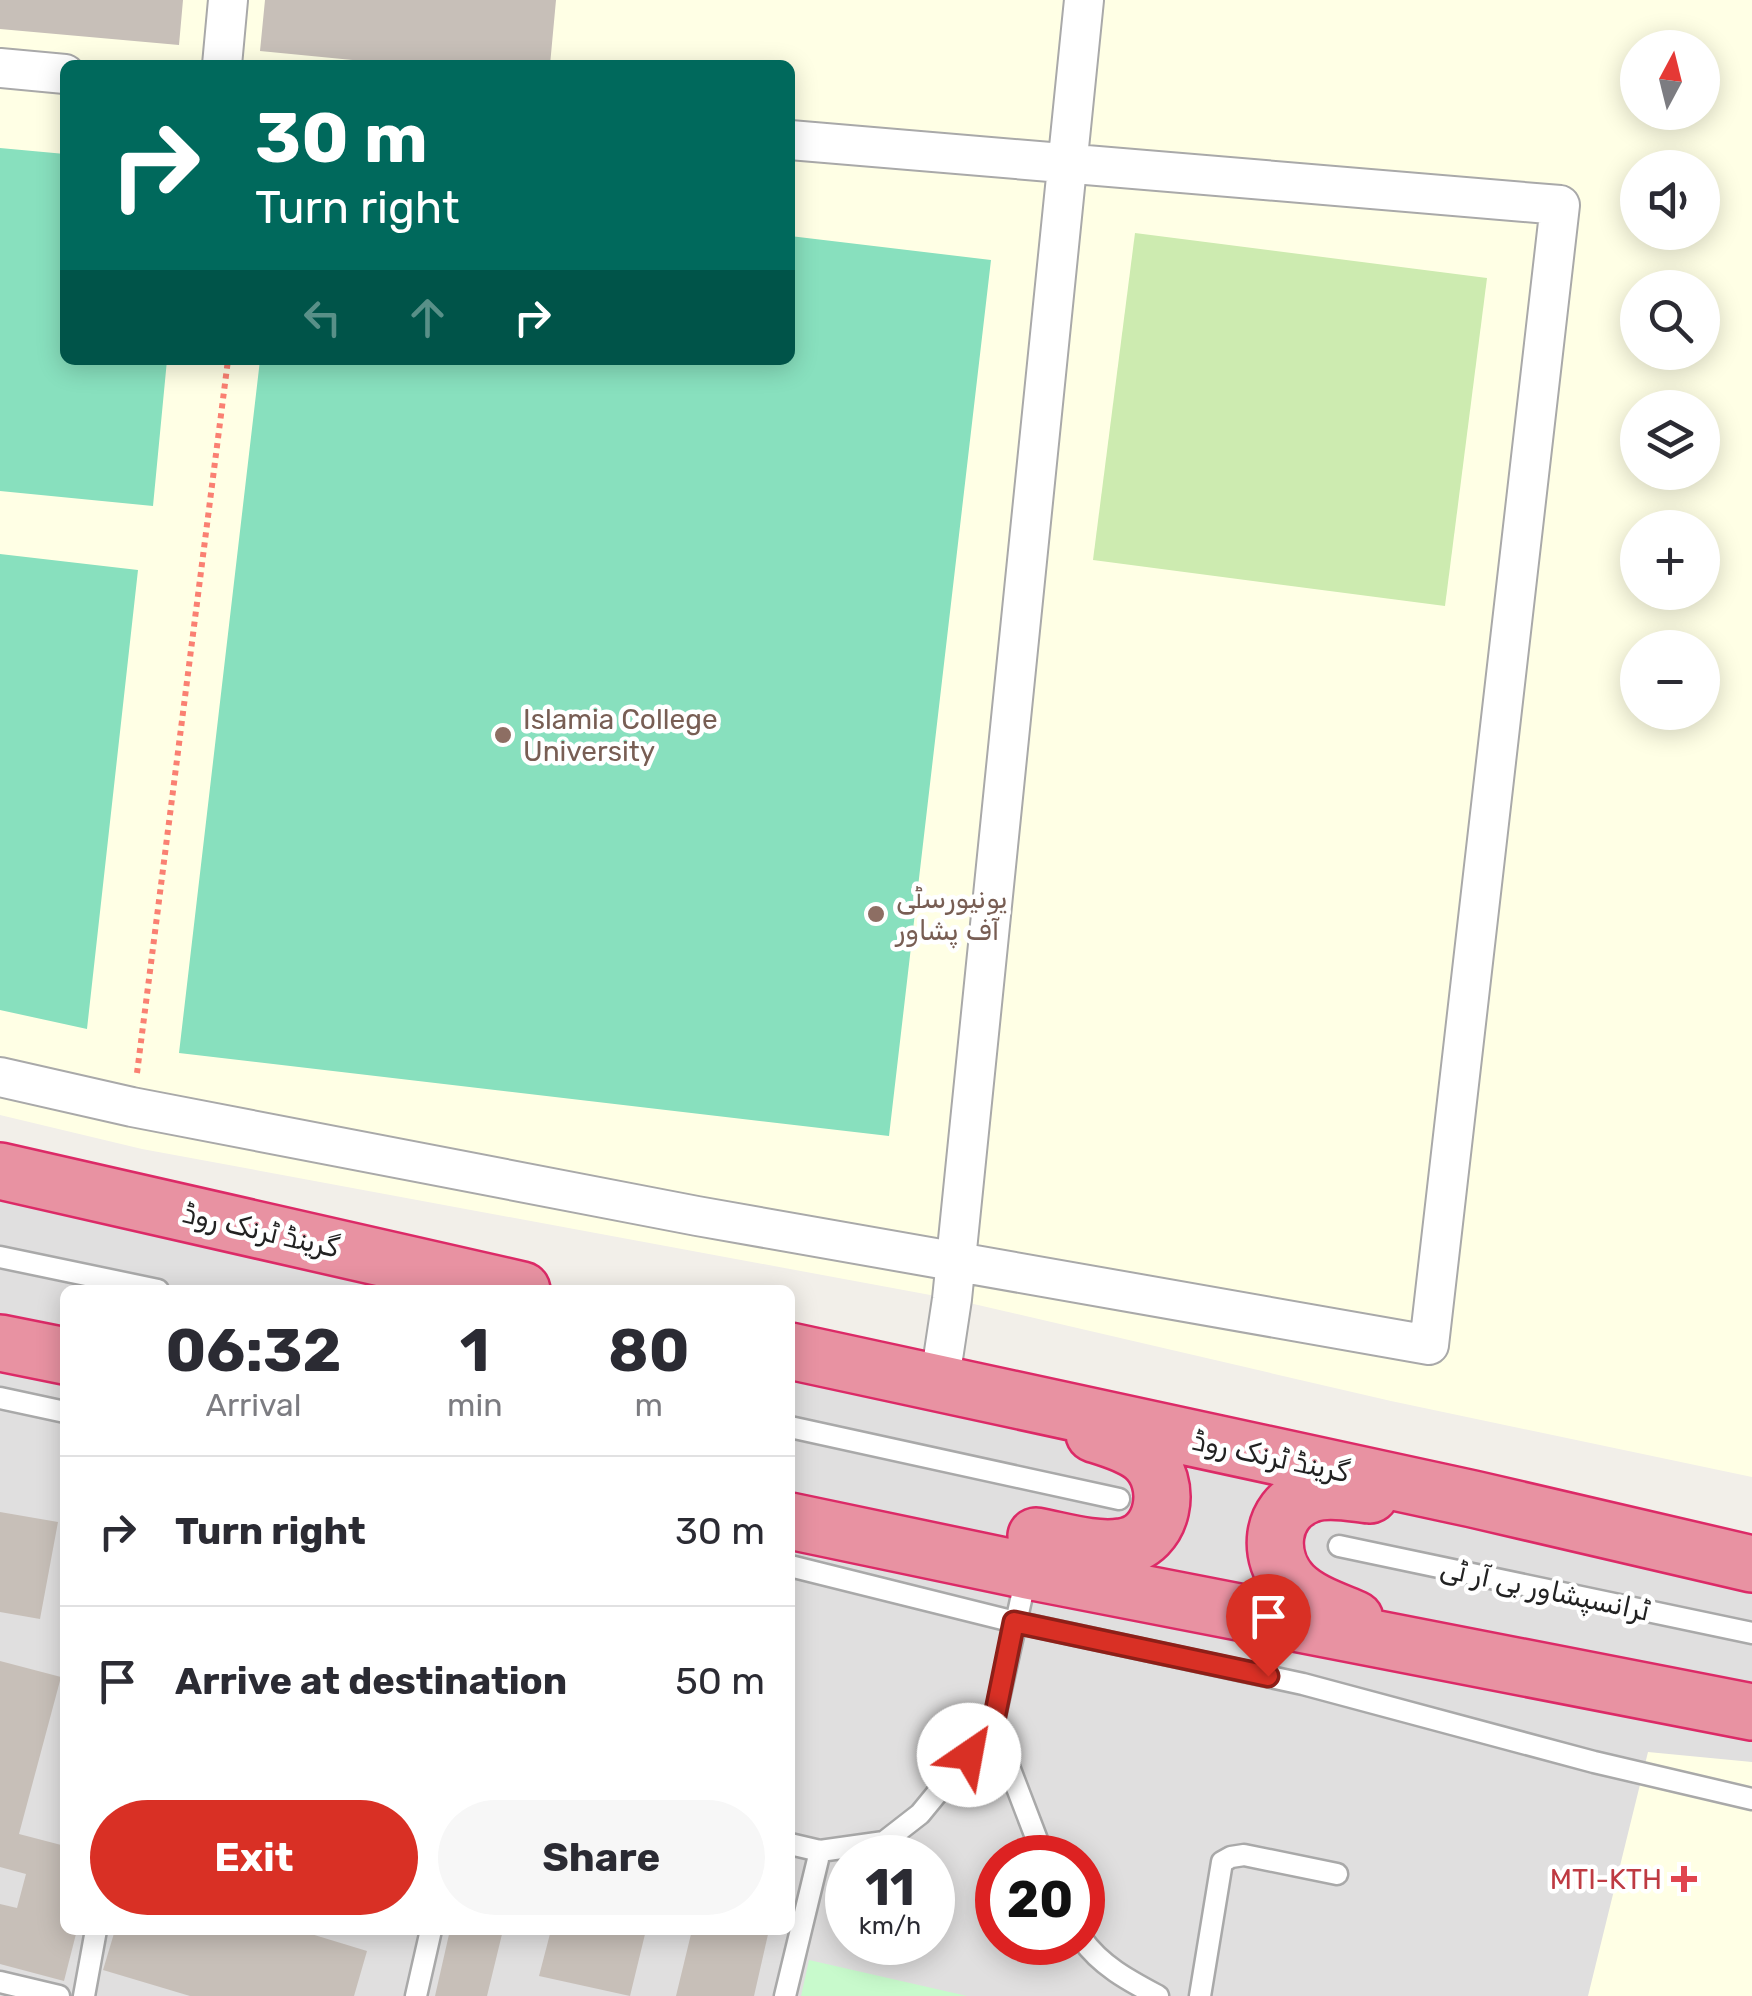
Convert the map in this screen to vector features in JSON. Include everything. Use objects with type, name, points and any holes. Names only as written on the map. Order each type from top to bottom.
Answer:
[{"type":"highway","name":"گرینڈ ٹرنک روڈ","points":[[0,1171],[500,1285]]},
{"type":"highway","points":[[0,1343],[60,1355]]},
{"type":"highway","name":"گرینڈ ٹرنک روڈ","points":[[795,1353],[1473,1499],[1752,1564]]},
{"type":"highway","points":[[795,1501],[891,1510],[1122,1548],[1148,1533],[1159,1517],[1163,1496],[1160,1476],[1144,1456],[1115,1440],[946,1387]]},
{"type":"highway","points":[[1473,1499],[1332,1491],[1309,1494],[1282,1514],[1277,1524],[1274,1547],[1280,1568],[1292,1585],[1328,1608],[1419,1645],[1540,1671]]},
{"type":"highway","points":[[795,1522],[1752,1712]]},
{"type":"street","points":[[222,60],[228,0]]},
{"type":"street","points":[[946,1387],[1084,0]]},
{"type":"street","points":[[0,68],[60,74]]},
{"type":"street","points":[[0,1077],[132,1107],[697,1216],[1429,1345],[1560,206],[795,140]]},
{"type":"lane","points":[[0,1256],[135,1285]]},
{"type":"lane","points":[[0,1398],[60,1411]]},
{"type":"lane","points":[[795,1428],[1119,1499]]},
{"type":"lane","name":"ٹرانسپشاور بی آر ٹی","points":[[1338,1546],[1752,1633]]},
{"type":"lane","points":[[795,1567],[1014,1622],[1303,1684],[1594,1762],[1752,1799]]},
{"type":"lane","points":[[795,1845],[820,1852],[884,1842],[920,1814],[993,1725],[1028,1570]]},
{"type":"lane","points":[[993,1725],[1035,1835]]},
{"type":"lane","points":[[786,1996],[820,1852]]},
{"type":"lane","points":[[1200,1996],[1222,1862],[1244,1855],[1338,1874]]},
{"type":"lane","points":[[84,1996],[95,1935]]},
{"type":"lane","points":[[416,1996],[429,1935]]},
{"type":"lane","points":[[1105,1963],[1158,1996]]},
{"type":"lane","points":[[0,1982],[59,1996]]},
{"type":"path","points":[[132,1107],[227,365]]},
{"type":"shaded area","name":"یونیورسٹی آف پشاور","points":[[0,0],[1752,0],[1752,1477],[1391,1401],[952,1299],[142,1149],[0,1115]]},
{"type":"shaded area","points":[[0,1175],[491,1285],[60,1285],[60,1935],[795,1935],[795,1353],[1752,1568],[1752,1996],[0,1996]]},
{"type":"shaded area","name":"MTI-KTH","points":[[1648,1752],[1752,1762],[1752,1996],[1588,1996]]},
{"type":"green space","points":[[0,148],[60,154],[60,365],[167,365],[153,506],[0,491]]},
{"type":"green space","points":[[1135,233],[1487,278],[1445,606],[1093,560]]},
{"type":"green space","points":[[795,237],[991,260],[889,1136],[179,1053],[259,365],[795,365]]},
{"type":"green space","points":[[0,554],[138,570],[87,1029],[0,1010]]},
{"type":"green space","points":[[809,1960],[967,1996],[801,1996]]},
{"type":"building","points":[[0,0],[183,0],[179,45],[0,29]]},
{"type":"building","points":[[265,0],[556,0],[550,60],[353,60],[260,51]]},
{"type":"building","points":[[0,1512],[58,1522],[40,1619],[0,1612]]},
{"type":"building","points":[[0,1661],[60,1677],[19,1834],[60,1845],[60,1935],[76,1935],[64,1981],[0,1964],[0,1904],[17,1908],[26,1874],[0,1867]]},
{"type":"building","points":[[114,1935],[314,1935],[367,1951],[354,1996],[190,1996],[103,1970]]},
{"type":"building","points":[[449,1935],[502,1935],[487,1996],[435,1996]]},
{"type":"building","points":[[550,1935],[645,1935],[630,1996],[539,1976]]},
{"type":"building","points":[[691,1935],[768,1935],[754,1996],[676,1996]]},
{"type":"place","name":"Islamia College University","points":[[503,735]]},
{"type":"place","name":"یونیورسٹی آف پشاور","points":[[876,914]]},
{"type":"place","name":"MTI-KTH","points":[[1684,1879]]},
{"type":"route","points":[[969,1755],[993,1725],[1014,1622],[1268,1676]]}]
